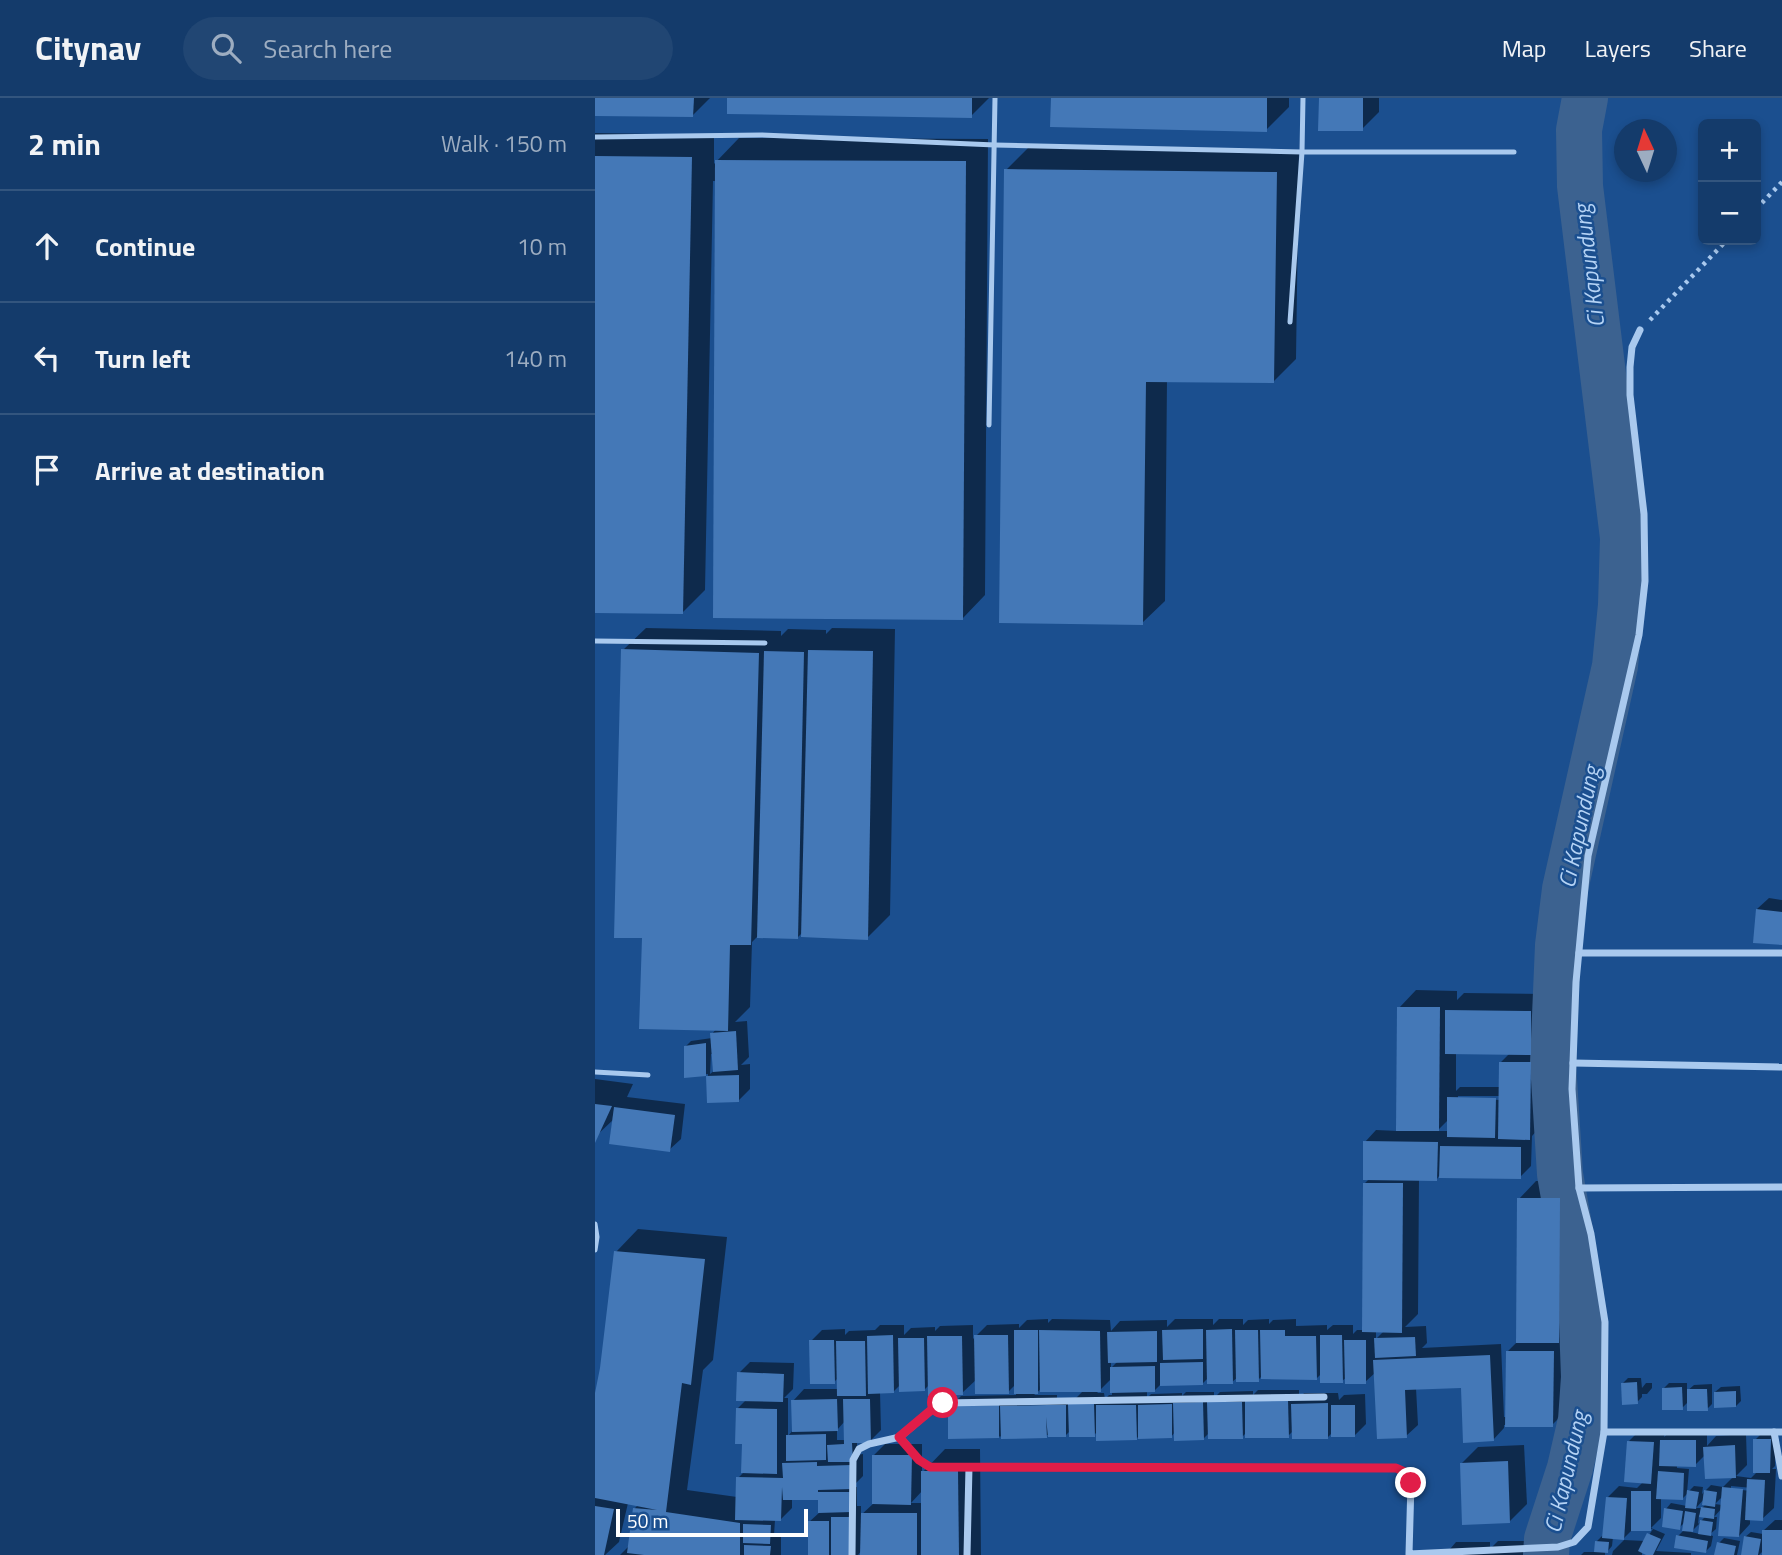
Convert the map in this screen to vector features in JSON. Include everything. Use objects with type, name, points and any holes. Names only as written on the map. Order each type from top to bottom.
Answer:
[{"type":"street","points":[[899,1437],[919,1460],[930,1467],[1396,1468],[1407,1473],[1411,1483],[1409,1554],[1558,1547],[1574,1542],[1588,1528],[1604,1432],[1605,1322],[1591,1234],[1579,1188],[1572,1089],[1573,1063],[1588,856],[1639,635],[1645,581],[1644,514],[1630,395],[1632,347],[1640,330]]},
{"type":"street","points":[[1579,953],[1782,953]]},
{"type":"street","points":[[1573,1063],[1782,1067]]},
{"type":"street","points":[[1579,1188],[1782,1187]]},
{"type":"street","points":[[852,1555],[853,1460],[859,1449],[899,1437],[943,1403],[1324,1397]]},
{"type":"street","points":[[1604,1432],[1778,1432],[1782,1476]]},
{"type":"street","points":[[967,1555],[969,1467]]},
{"type":"lane","points":[[989,425],[995,98]]},
{"type":"lane","points":[[1290,322],[1303,152],[1303,98]]},
{"type":"lane","points":[[595,137],[762,135],[995,145],[1303,152],[1514,152]]},
{"type":"lane","points":[[595,641],[765,643]]},
{"type":"lane","points":[[595,1072],[648,1075]]},
{"type":"lane","points":[[595,1224],[595,1250]]},
{"type":"path","points":[[1761,204],[1782,182]]},
{"type":"path","points":[[1640,330],[1722,245]]},
{"type":"building","points":[[595,98],[694,98],[693,117],[595,116]]},
{"type":"building","points":[[727,98],[972,98],[972,118],[727,114]]},
{"type":"building","points":[[1051,98],[1267,98],[1267,132],[1050,127]]},
{"type":"building","points":[[1319,98],[1363,98],[1363,131],[1318,131]]},
{"type":"building","points":[[595,156],[692,157],[683,614],[595,613]]},
{"type":"building","points":[[715,160],[966,161],[963,620],[713,618]]},
{"type":"building","points":[[1004,169],[1277,172],[1274,383],[1146,382],[1143,625],[999,623]]},
{"type":"building","points":[[621,649],[759,653],[751,945],[730,945],[728,1031],[639,1029],[642,938],[614,938]]},
{"type":"building","points":[[808,650],[873,651],[868,940],[801,937]]},
{"type":"building","points":[[764,651],[804,652],[798,939],[757,938]]},
{"type":"building","points":[[1756,909],[1782,912],[1782,945],[1753,943]]},
{"type":"building","points":[[1397,1007],[1440,1007],[1439,1131],[1396,1131]]},
{"type":"building","points":[[1445,1010],[1531,1011],[1531,1055],[1445,1054]]},
{"type":"building","points":[[736,1031],[738,1070],[713,1072],[710,1033]]},
{"type":"building","points":[[706,1043],[706,1076],[684,1078],[684,1046]]},
{"type":"building","points":[[1499,1062],[1531,1062],[1530,1140],[1498,1139]]},
{"type":"building","points":[[739,1075],[739,1102],[707,1103],[706,1076]]},
{"type":"building","points":[[1447,1097],[1496,1098],[1495,1138],[1447,1137]]},
{"type":"building","points":[[595,1104],[612,1106],[595,1143]]},
{"type":"building","points":[[614,1107],[675,1115],[670,1152],[609,1144]]},
{"type":"building","points":[[1363,1141],[1438,1142],[1437,1181],[1363,1180]]},
{"type":"building","points":[[1440,1146],[1521,1147],[1521,1179],[1439,1178]]},
{"type":"building","points":[[1363,1183],[1403,1183],[1402,1333],[1362,1332]]},
{"type":"building","points":[[1517,1198],[1560,1198],[1559,1343],[1516,1343]]},
{"type":"building","points":[[614,1251],[705,1259],[691,1385],[682,1383],[666,1512],[740,1523],[740,1555],[627,1553],[633,1508],[657,1510],[595,1498],[595,1393]]},
{"type":"building","points":[[1203,1329],[1203,1359],[1163,1360],[1162,1330]]},
{"type":"building","points":[[1232,1329],[1233,1384],[1207,1384],[1206,1330]]},
{"type":"building","points":[[1014,1330],[1038,1330],[1038,1394],[1014,1394]]},
{"type":"building","points":[[1039,1330],[1100,1331],[1101,1392],[1040,1392]]},
{"type":"building","points":[[1235,1330],[1258,1330],[1259,1382],[1236,1382]]},
{"type":"building","points":[[1260,1330],[1285,1330],[1285,1336],[1316,1336],[1317,1380],[1261,1379]]},
{"type":"building","points":[[1157,1331],[1157,1362],[1108,1363],[1107,1332]]},
{"type":"building","points":[[893,1335],[894,1393],[868,1394],[867,1336]]},
{"type":"building","points":[[974,1335],[1008,1335],[1009,1394],[975,1394]]},
{"type":"building","points":[[1320,1335],[1342,1335],[1343,1383],[1320,1383]]},
{"type":"building","points":[[927,1336],[962,1336],[963,1395],[928,1396]]},
{"type":"building","points":[[1415,1337],[1416,1356],[1375,1358],[1374,1338]]},
{"type":"building","points":[[898,1338],[924,1338],[925,1391],[899,1392]]},
{"type":"building","points":[[809,1340],[834,1340],[835,1384],[810,1384]]},
{"type":"building","points":[[1344,1340],[1366,1340],[1366,1384],[1345,1384]]},
{"type":"building","points":[[836,1341],[865,1341],[866,1396],[837,1396]]},
{"type":"building","points":[[1506,1351],[1554,1351],[1553,1427],[1505,1427]]},
{"type":"building","points":[[1490,1355],[1494,1441],[1463,1443],[1461,1388],[1405,1390],[1407,1438],[1377,1439],[1373,1360]]},
{"type":"building","points":[[1203,1362],[1203,1385],[1160,1386],[1160,1363]]},
{"type":"building","points":[[1155,1366],[1155,1392],[1110,1393],[1110,1367]]},
{"type":"building","points":[[737,1372],[784,1374],[783,1402],[736,1401]]},
{"type":"building","points":[[1637,1382],[1638,1404],[1622,1405],[1621,1383]]},
{"type":"building","points":[[1682,1387],[1683,1410],[1662,1410],[1662,1388]]},
{"type":"building","points":[[1687,1389],[1707,1389],[1708,1411],[1687,1411]]},
{"type":"building","points":[[1736,1391],[1736,1407],[1714,1408],[1714,1392]]},
{"type":"building","points":[[837,1399],[838,1431],[792,1432],[791,1400]]},
{"type":"building","points":[[843,1399],[870,1399],[871,1443],[852,1443],[853,1462],[828,1462],[827,1445],[844,1444]]},
{"type":"building","points":[[1288,1400],[1289,1438],[1245,1438],[1245,1401]]},
{"type":"building","points":[[1203,1402],[1204,1440],[1174,1441],[1173,1403]]},
{"type":"building","points":[[1207,1402],[1242,1402],[1243,1439],[1208,1439]]},
{"type":"building","points":[[1328,1403],[1328,1439],[1292,1439],[1291,1404]]},
{"type":"building","points":[[1068,1404],[1094,1404],[1095,1437],[1069,1437]]},
{"type":"building","points":[[1172,1404],[1172,1438],[1138,1439],[1138,1405]]},
{"type":"building","points":[[999,1405],[999,1438],[948,1439],[948,1406]]},
{"type":"building","points":[[1066,1405],[1066,1437],[1048,1437],[1046,1417],[1047,1438],[1001,1439],[1000,1406]]},
{"type":"building","points":[[1096,1405],[1136,1405],[1137,1440],[1096,1441]]},
{"type":"building","points":[[1331,1405],[1355,1405],[1355,1437],[1331,1437]]},
{"type":"building","points":[[736,1408],[777,1409],[777,1474],[741,1473],[742,1444],[735,1444]]},
{"type":"building","points":[[826,1434],[826,1460],[786,1461],[786,1435]]},
{"type":"building","points":[[1753,1439],[1771,1439],[1770,1473],[1753,1473]]},
{"type":"building","points":[[1660,1440],[1696,1440],[1696,1467],[1659,1466]]},
{"type":"building","points":[[1627,1441],[1654,1442],[1651,1484],[1624,1482]]},
{"type":"building","points":[[1735,1445],[1736,1478],[1705,1479],[1703,1447]]},
{"type":"building","points":[[872,1455],[912,1455],[911,1505],[872,1504]]},
{"type":"building","points":[[1508,1461],[1510,1523],[1462,1525],[1460,1463]]},
{"type":"building","points":[[817,1462],[817,1466],[852,1465],[852,1489],[818,1492],[852,1492],[852,1512],[818,1513],[818,1500],[783,1500],[782,1487],[781,1521],[735,1520],[736,1477],[783,1478],[782,1463]]},
{"type":"building","points":[[921,1471],[958,1471],[959,1555],[921,1555]]},
{"type":"building","points":[[1658,1471],[1684,1473],[1683,1500],[1656,1499]]},
{"type":"building","points":[[1747,1479],[1765,1480],[1763,1521],[1745,1520]]},
{"type":"building","points":[[1722,1487],[1743,1489],[1739,1537],[1718,1536]]},
{"type":"building","points":[[1687,1490],[1699,1492],[1696,1509],[1685,1508]]},
{"type":"building","points":[[1704,1490],[1717,1492],[1715,1507],[1702,1505]]},
{"type":"building","points":[[1631,1491],[1651,1491],[1651,1531],[1631,1531]]},
{"type":"building","points":[[1606,1497],[1627,1498],[1624,1540],[1602,1538]]},
{"type":"building","points":[[595,1506],[614,1509],[604,1555],[595,1555]]},
{"type":"building","points":[[1701,1507],[1715,1509],[1714,1519],[1699,1517]]},
{"type":"building","points":[[1664,1508],[1683,1511],[1680,1530],[1662,1527]]},
{"type":"building","points":[[1685,1511],[1696,1513],[1693,1532],[1682,1531]]},
{"type":"building","points":[[861,1513],[917,1513],[917,1555],[860,1555]]},
{"type":"building","points":[[831,1517],[851,1517],[851,1555],[831,1555]]},
{"type":"building","points":[[1700,1520],[1713,1522],[1711,1536],[1698,1534]]},
{"type":"building","points":[[808,1521],[829,1521],[829,1555],[808,1555]]},
{"type":"building","points":[[743,1524],[771,1525],[770,1544],[743,1543]]},
{"type":"building","points":[[1762,1530],[1782,1530],[1782,1555],[1762,1555]]},
{"type":"building","points":[[1647,1533],[1661,1539],[1653,1555],[1638,1551]]},
{"type":"building","points":[[1676,1535],[1708,1541],[1706,1553],[1674,1548]]},
{"type":"building","points":[[1744,1536],[1761,1539],[1758,1555],[1741,1555]]},
{"type":"building","points":[[1595,1541],[1609,1542],[1608,1553],[1594,1552]]},
{"type":"building","points":[[1717,1542],[1736,1546],[1734,1555],[1714,1555]]},
{"type":"building","points":[[744,1545],[771,1546],[770,1555],[744,1555]]},
{"type":"waterway","name":"Ci Kapundung","points":[[1546,1555],[1547,1539],[1570,1468],[1581,1420],[1584,1377],[1581,1295],[1560,1174],[1553,1063],[1558,945],[1565,889],[1615,666],[1621,605],[1623,538],[1580,186],[1579,130],[1585,98]]},
{"type":"route","points":[[943,1403],[899,1437],[919,1460],[930,1467],[1396,1468],[1407,1473],[1411,1483]]}]
